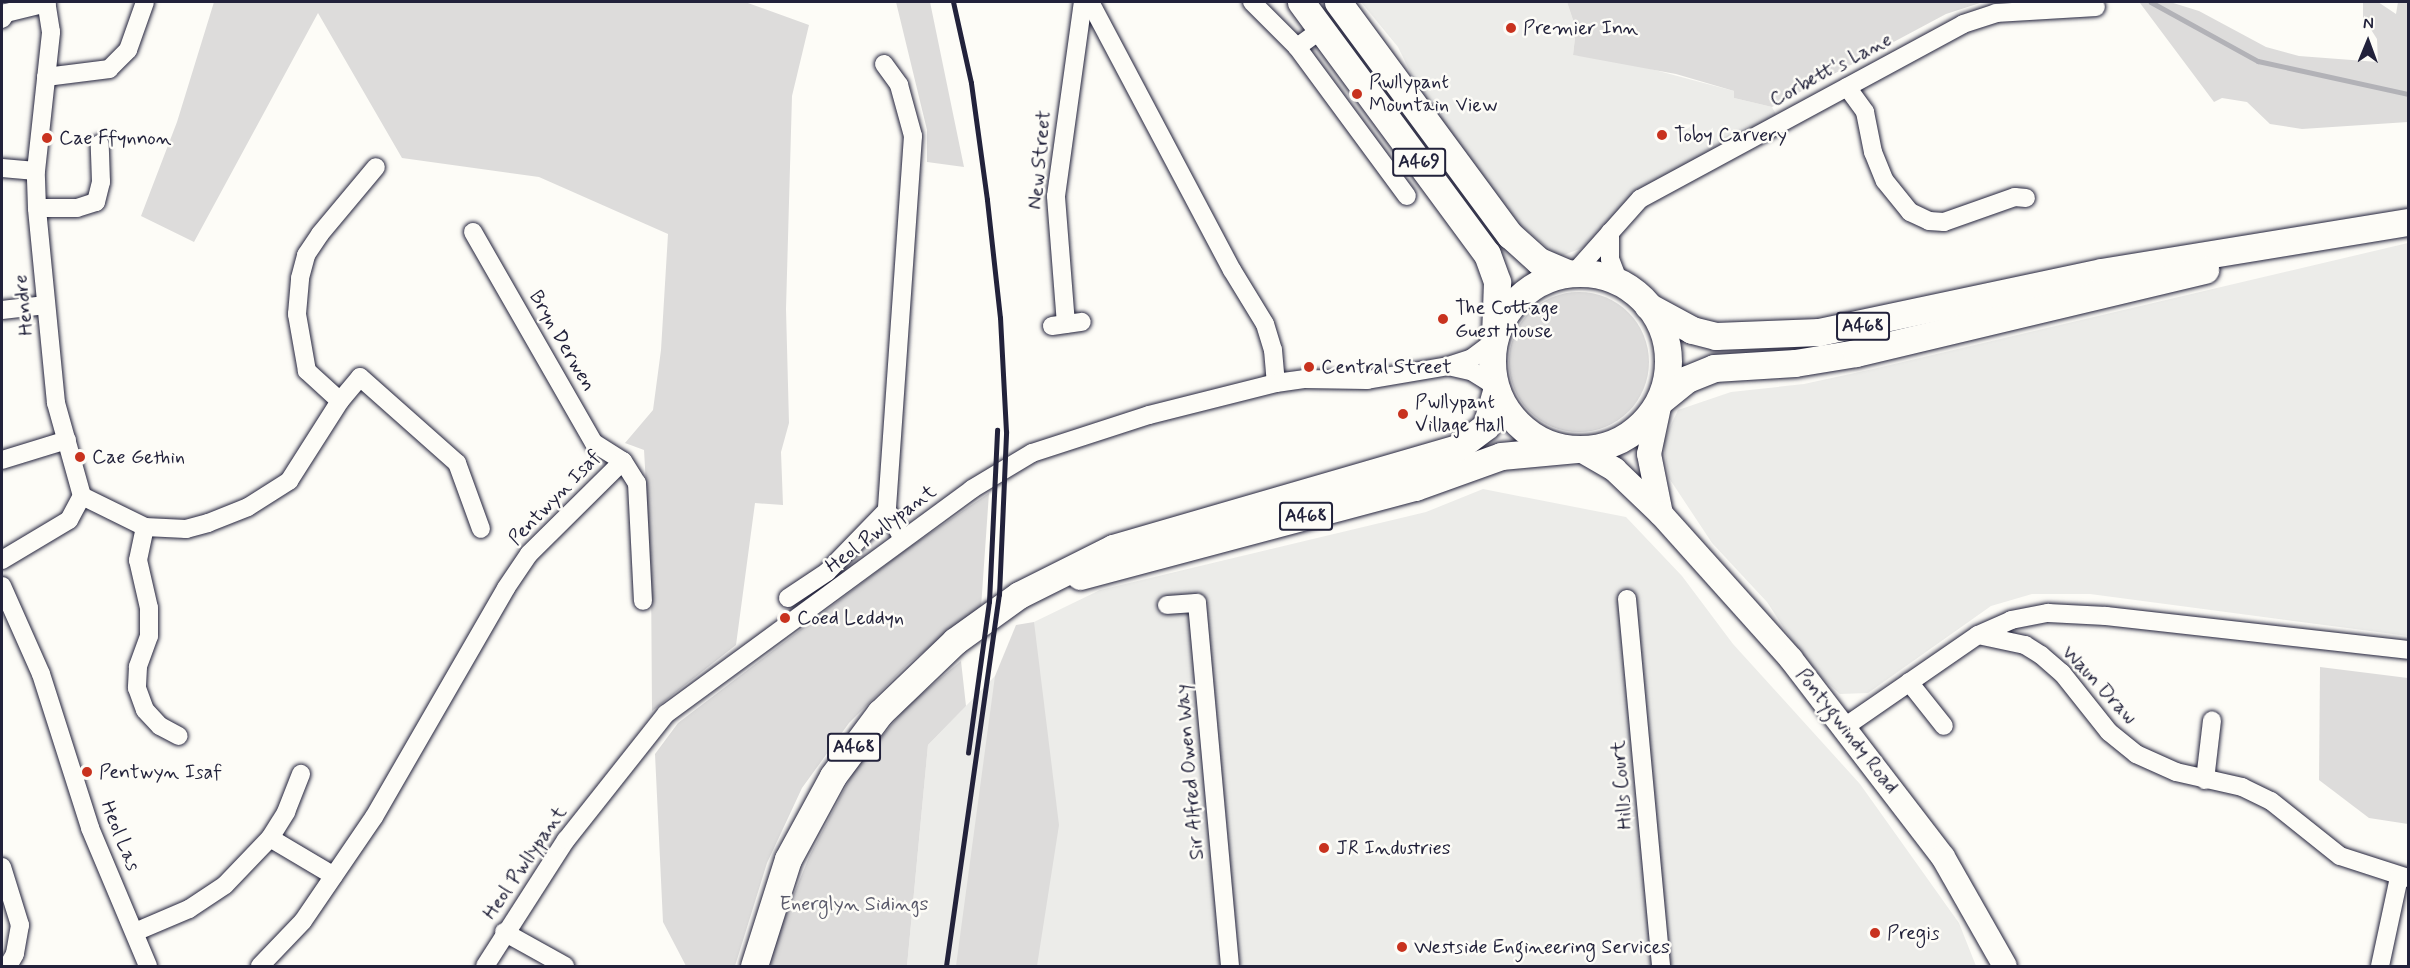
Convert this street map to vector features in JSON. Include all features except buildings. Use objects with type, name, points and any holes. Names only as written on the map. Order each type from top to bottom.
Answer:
[{"type":"main road","name":"A469","points":[[1301,2],[1487,254],[1497,282],[1494,340]]},
{"type":"main road","name":"A469","points":[[1338,2],[1510,235],[1539,261],[1570,272]]},
{"type":"main road","name":"A468","points":[[1648,306],[1705,334],[1797,335],[1861,326],[2102,272],[2328,238],[2409,222]]},
{"type":"main road","name":"A468","points":[[1660,401],[1687,379],[1714,368],[1788,364],[1856,353],[2170,280],[2328,238]]},
{"type":"main road","points":[[1570,272],[1619,282],[1648,306],[1669,359],[1670,374],[1660,401],[1624,437],[1606,446],[1579,449],[1544,439],[1519,424],[1504,407],[1490,365],[1494,340],[1532,287],[1546,278],[1570,272]]},
{"type":"main road","name":"A468","points":[[754,966],[788,859],[815,805],[859,740],[937,656],[1035,586],[1142,537],[1457,448],[1486,426],[1496,388]]},
{"type":"main road","name":"Pontygwindy Road","points":[[1660,401],[1648,454],[1661,514]]},
{"type":"main road","name":"A468","points":[[1035,586],[1415,487],[1501,456],[1579,449]]},
{"type":"main road","name":"Pontygwindy Road","points":[[1579,449],[1615,470],[1661,514],[1846,726],[1942,857],[2005,966]]},
{"type":"street","points":[[2,19],[6,13],[46,2]]},
{"type":"street","name":"Hendre","points":[[46,2],[51,32],[36,171],[37,208],[56,403],[82,496]]},
{"type":"street","points":[[46,78],[109,69],[129,50],[145,2]]},
{"type":"street","name":"New Street","points":[[1067,324],[1056,196],[1083,2]]},
{"type":"street","points":[[1090,2],[1232,270],[1265,324],[1272,344],[1276,383]]},
{"type":"street","points":[[1252,2],[1297,47],[1407,196]]},
{"type":"street","name":"Corbett's Lane","points":[[1570,272],[1640,199],[1963,24],[1996,13],[2096,7]]},
{"type":"street","points":[[1297,47],[1322,29]]},
{"type":"street","points":[[884,64],[899,85],[913,136],[887,510],[903,539]]},
{"type":"street","points":[[1847,87],[1865,112],[1873,152],[1885,181],[1910,212],[1929,221],[1944,222],[2015,197],[2026,198]]},
{"type":"street","points":[[37,208],[77,208],[96,202],[101,182],[100,144]]},
{"type":"street","points":[[340,401],[308,371],[297,314],[300,278],[306,255],[320,234],[376,167]]},
{"type":"street","points":[[2,168],[36,171]]},
{"type":"street","name":"Bryn Derwen","points":[[473,232],[594,442],[623,461]]},
{"type":"street","points":[[1610,232],[1610,259],[1619,282]]},
{"type":"street","points":[[2,310],[46,305]]},
{"type":"street","name":"Heol Pwllypant","points":[[484,966],[566,840],[666,714],[972,489],[1032,453],[1149,415],[1276,383],[1304,379],[1367,380],[1448,366],[1472,358],[1494,340]]},
{"type":"street","name":"Heol Pwllypant","points":[[1448,366],[1473,372],[1496,388]]},
{"type":"street","points":[[2,560],[69,520],[82,496],[145,527],[186,529],[248,507],[289,481],[340,401],[360,378],[457,463],[481,529]]},
{"type":"street","points":[[2,460],[67,440]]},
{"type":"street","name":"Pentwyn Isaf","points":[[260,966],[303,921],[374,818],[494,608],[529,554],[623,461],[637,483],[643,602]]},
{"type":"street","points":[[788,598],[827,572],[887,510]]},
{"type":"street","points":[[145,527],[138,560],[149,608],[149,636],[138,666],[137,688],[145,710],[160,726],[179,736]]},
{"type":"street","name":"Heol Las","points":[[2,586],[18,616],[41,674],[90,828],[148,966]]},
{"type":"street","name":"Hills Court","points":[[1627,599],[1661,966]]},
{"type":"street","name":"Sir Alfred Owen Way","points":[[1167,605],[1197,603],[1230,966]]},
{"type":"street","points":[[1846,726],[1978,635],[2010,620],[2048,614],[2106,616],[2409,650]]},
{"type":"street","name":"Waun Draw","points":[[1978,635],[2025,645],[2062,673],[2109,732],[2136,754],[2176,772],[2242,787],[2271,801],[2340,856],[2404,878]]},
{"type":"street","points":[[1909,682],[1944,726]]},
{"type":"street","points":[[2205,780],[2212,720]]},
{"type":"street","points":[[135,932],[189,909],[225,885],[270,838],[286,812],[301,774]]},
{"type":"street","points":[[270,838],[334,876]]},
{"type":"street","points":[[2,867],[20,925],[15,954],[8,966]]},
{"type":"street","points":[[2380,966],[2404,878]]},
{"type":"street","points":[[504,932],[565,966]]},
{"type":"shaded area","points":[[1361,2],[1567,2],[1576,29],[1573,55],[1617,60],[1734,91],[1734,98],[1772,107],[1779,120],[1691,161],[1597,242],[1559,257],[1512,218],[1421,94],[1398,47]]},
{"type":"shaded area","points":[[2408,243],[2408,636],[2090,594],[2032,594],[1991,606],[1868,693],[1840,694],[1808,665],[1767,602],[1712,543],[1669,478],[1663,442],[1678,410],[1731,392],[1804,384],[1873,369]]},
{"type":"shaded area","points":[[1483,489],[1626,517],[1682,576],[1733,644],[1860,784],[1959,923],[1976,966],[907,966],[928,745],[995,676],[1021,679],[1034,622],[1100,590],[1426,512]]},
{"type":"green space","points":[[214,2],[745,2],[809,25],[792,96],[786,309],[789,423],[781,452],[783,505],[755,503],[736,645],[652,711],[651,572],[644,450],[625,443],[653,410],[661,350],[668,234],[539,177],[402,158],[318,13],[194,242],[141,216],[177,122]]},
{"type":"green space","points":[[896,2],[930,2],[964,167],[927,162],[927,130]]},
{"type":"green space","points":[[1567,2],[1983,2],[1946,14],[1772,107],[1734,98],[1734,91],[1676,74],[1573,55],[1576,29]]},
{"type":"green space","points":[[2170,2],[2199,11],[2266,47],[2299,56],[2378,62],[2377,39],[2363,17],[2363,2],[2378,2],[2396,14],[2398,2],[2408,2],[2408,122],[2302,129],[2270,124],[2247,102],[2222,98],[2214,102],[2140,3]]},
{"type":"green space","points":[[1579,292],[1606,297],[1629,312],[1644,335],[1649,362],[1644,389],[1629,412],[1606,427],[1579,432],[1552,427],[1529,412],[1514,389],[1509,362],[1514,335],[1529,312],[1552,297]]},
{"type":"green space","points":[[989,493],[981,608],[909,663],[849,723],[802,788],[767,863],[735,966],[686,966],[663,922],[655,754],[678,723],[904,551]]},
{"type":"green space","points":[[1034,622],[1059,825],[1037,966],[956,966],[995,676],[1016,625]]},
{"type":"green space","name":"Energlyn Sidings","points":[[961,661],[966,706],[928,745],[907,966],[769,966],[775,941],[809,857],[854,771],[906,707]]},
{"type":"green space","points":[[2320,667],[2408,678],[2408,824],[2369,818],[2319,780]]},
{"type":"waterway","points":[[2151,2],[2258,61],[2408,94]]},
{"type":"railway","points":[[946,966],[999,595],[1006,432],[1000,318],[987,200],[971,83],[953,2]]},
{"type":"railway","points":[[968,753],[989,602],[997,430]]},
{"type":"place","name":"Premier Inn","points":[[1511,28]]},
{"type":"place","name":"Pwllypant Mountain View","points":[[1357,94]]},
{"type":"place","name":"Toby Carvery","points":[[1662,135]]},
{"type":"place","name":"Cae Ffynnon","points":[[47,138]]},
{"type":"place","name":"The Cottage Guest House","points":[[1443,319]]},
{"type":"place","name":"Central Street","points":[[1309,367]]},
{"type":"place","name":"Pwllypant Village Hall","points":[[1403,414]]},
{"type":"place","name":"Cae Gethin","points":[[80,457]]},
{"type":"place","name":"Coed Leddyn","points":[[785,618]]},
{"type":"place","name":"Pentwyn Isaf","points":[[87,772]]},
{"type":"place","name":"JR Industries","points":[[1324,848]]},
{"type":"place","name":"Pregis","points":[[1875,933]]},
{"type":"place","name":"Westside Engineering Services","points":[[1402,947]]}]
